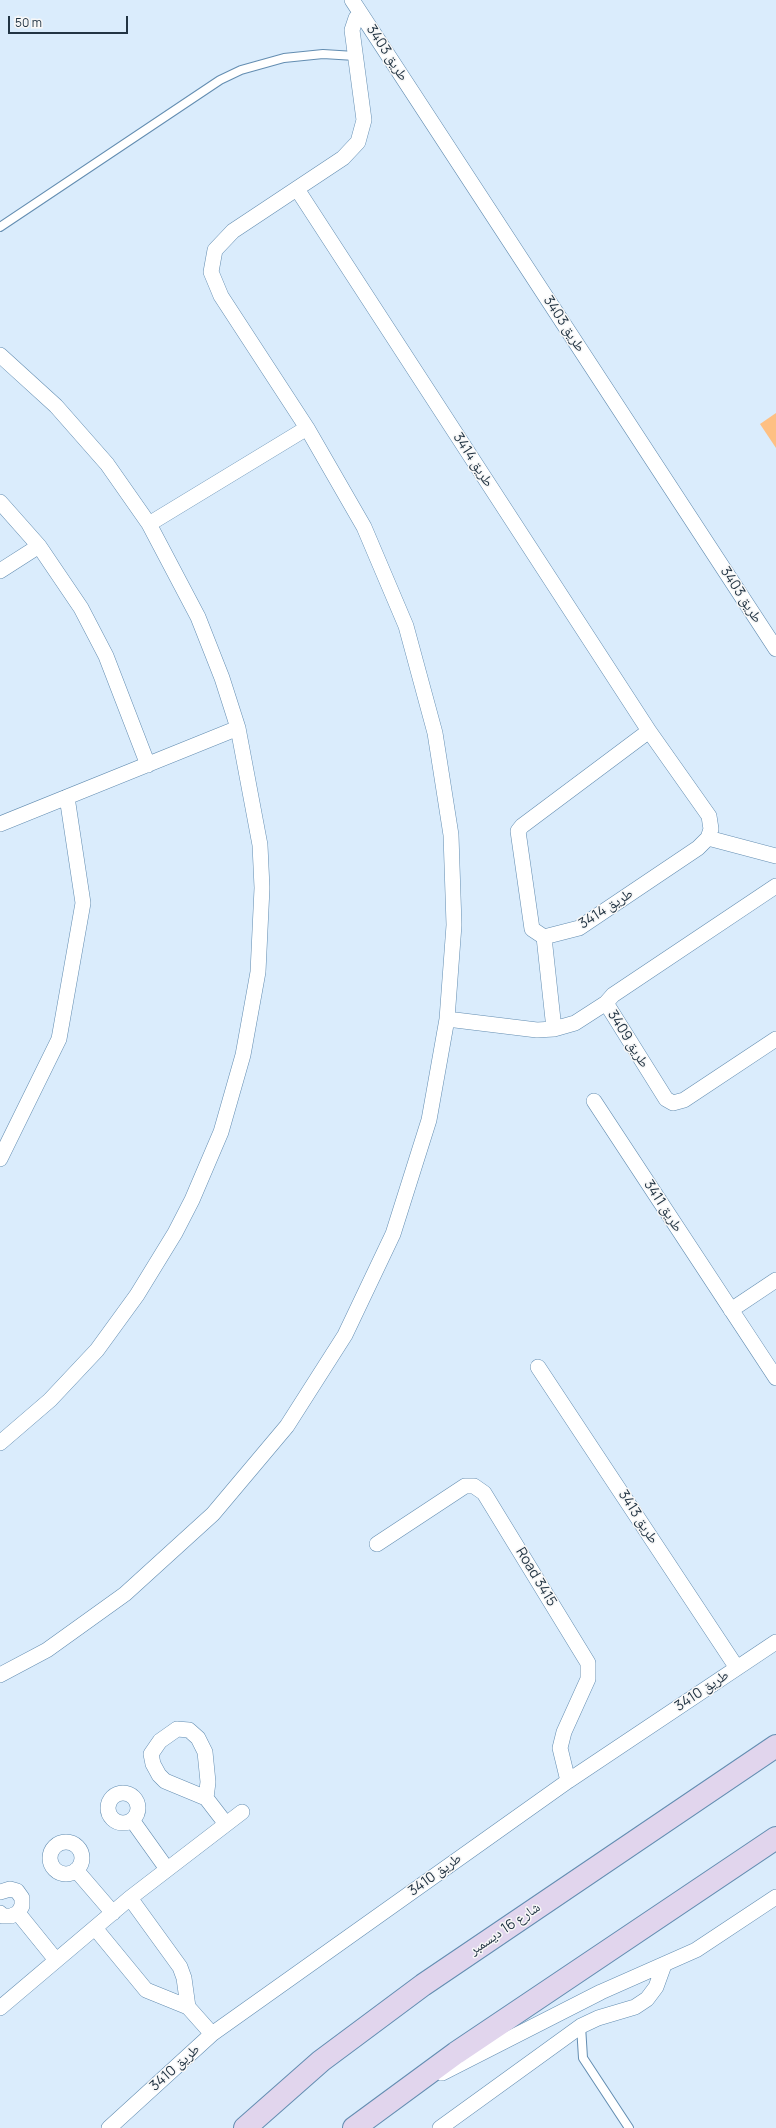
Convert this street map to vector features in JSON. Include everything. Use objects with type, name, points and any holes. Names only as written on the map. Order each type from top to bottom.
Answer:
[{"type":"main road","name":"شارع 16 ديسمبر","points":[[246,2128],[321,2061],[423,1985],[776,1746]]},
{"type":"main road","points":[[354,2128],[456,2052],[776,1838]]},
{"type":"street","name":"طريق 3403","points":[[352,0],[776,649]]},
{"type":"street","points":[[0,1675],[47,1650],[125,1594],[214,1514],[287,1426],[345,1335],[393,1234],[429,1120],[447,1019],[454,925],[451,835],[435,732],[406,626],[364,527],[307,428],[220,296],[211,272],[215,250],[233,231],[343,158],[358,142],[364,120],[352,30],[356,18],[360,14]]},
{"type":"street","name":"طريق 3414","points":[[297,189],[648,731],[709,816],[711,829],[708,838],[698,848],[578,928],[544,937]]},
{"type":"street","points":[[0,355],[56,406],[84,436],[107,464],[149,524],[198,617],[222,678],[238,728],[260,845],[261,930],[252,1014],[238,1076],[221,1132],[207,1166],[174,1234],[118,1323],[74,1376],[25,1423],[0,1443]]},
{"type":"street","points":[[149,524],[307,428]]},
{"type":"street","points":[[0,502],[39,546],[63,579],[94,631],[148,765]]},
{"type":"street","points":[[0,571],[39,546]]},
{"type":"street","points":[[0,824],[238,728]]},
{"type":"street","points":[[554,1029],[544,937],[532,929],[518,831],[522,826],[648,731]]},
{"type":"street","points":[[0,1159],[59,1039],[83,903],[67,797]]},
{"type":"street","points":[[708,838],[776,856]]},
{"type":"street","name":"طريق 3409","points":[[776,886],[613,995],[606,1003],[666,1099],[673,1103],[684,1100],[776,1039]]},
{"type":"street","points":[[447,1019],[537,1030],[554,1029],[575,1023],[606,1003]]},
{"type":"street","name":"طريق 3411","points":[[594,1101],[776,1378]]},
{"type":"street","points":[[732,1310],[776,1280]]},
{"type":"street","name":"طريق 3413","points":[[538,1366],[737,1668]]},
{"type":"street","name":"Road 3415","points":[[377,1544],[465,1486],[474,1486],[484,1493],[588,1663],[588,1679],[564,1732],[560,1748],[568,1781]]},
{"type":"street","name":"طريق 3410","points":[[109,2128],[212,2034],[568,1781],[776,1642]]},
{"type":"street","points":[[206,1798],[208,1782],[205,1752],[198,1738],[189,1730],[177,1729],[160,1741],[151,1754],[153,1764],[159,1775],[165,1781],[206,1798],[226,1824]]},
{"type":"street","points":[[0,2008],[130,1898],[242,1812]]},
{"type":"street","points":[[132,1820],[167,1869]]},
{"type":"street","points":[[76,1870],[113,1913]]},
{"type":"street","points":[[0,1892],[10,1889],[17,1891],[22,1898],[22,1906],[18,1913],[11,1916],[4,1916],[0,1913]]},
{"type":"street","points":[[391,2099],[601,1992],[696,1950],[776,1897]]},
{"type":"street","points":[[130,1898],[180,1967],[184,1978],[188,2007]]},
{"type":"street","points":[[18,1913],[56,1960]]},
{"type":"street","points":[[95,1928],[146,1990],[188,2007],[212,2034]]},
{"type":"street","points":[[440,2128],[581,2026],[598,2018],[636,2007],[648,1999],[656,1986],[664,1965]]},
{"type":"lane","points":[[0,227],[220,80],[262,63],[284,58],[323,54],[355,56]]},
{"type":"lane","points":[[581,2026],[583,2058],[629,2128]]},
{"type":"shaded area","points":[[776,413],[776,448],[760,424]]}]
